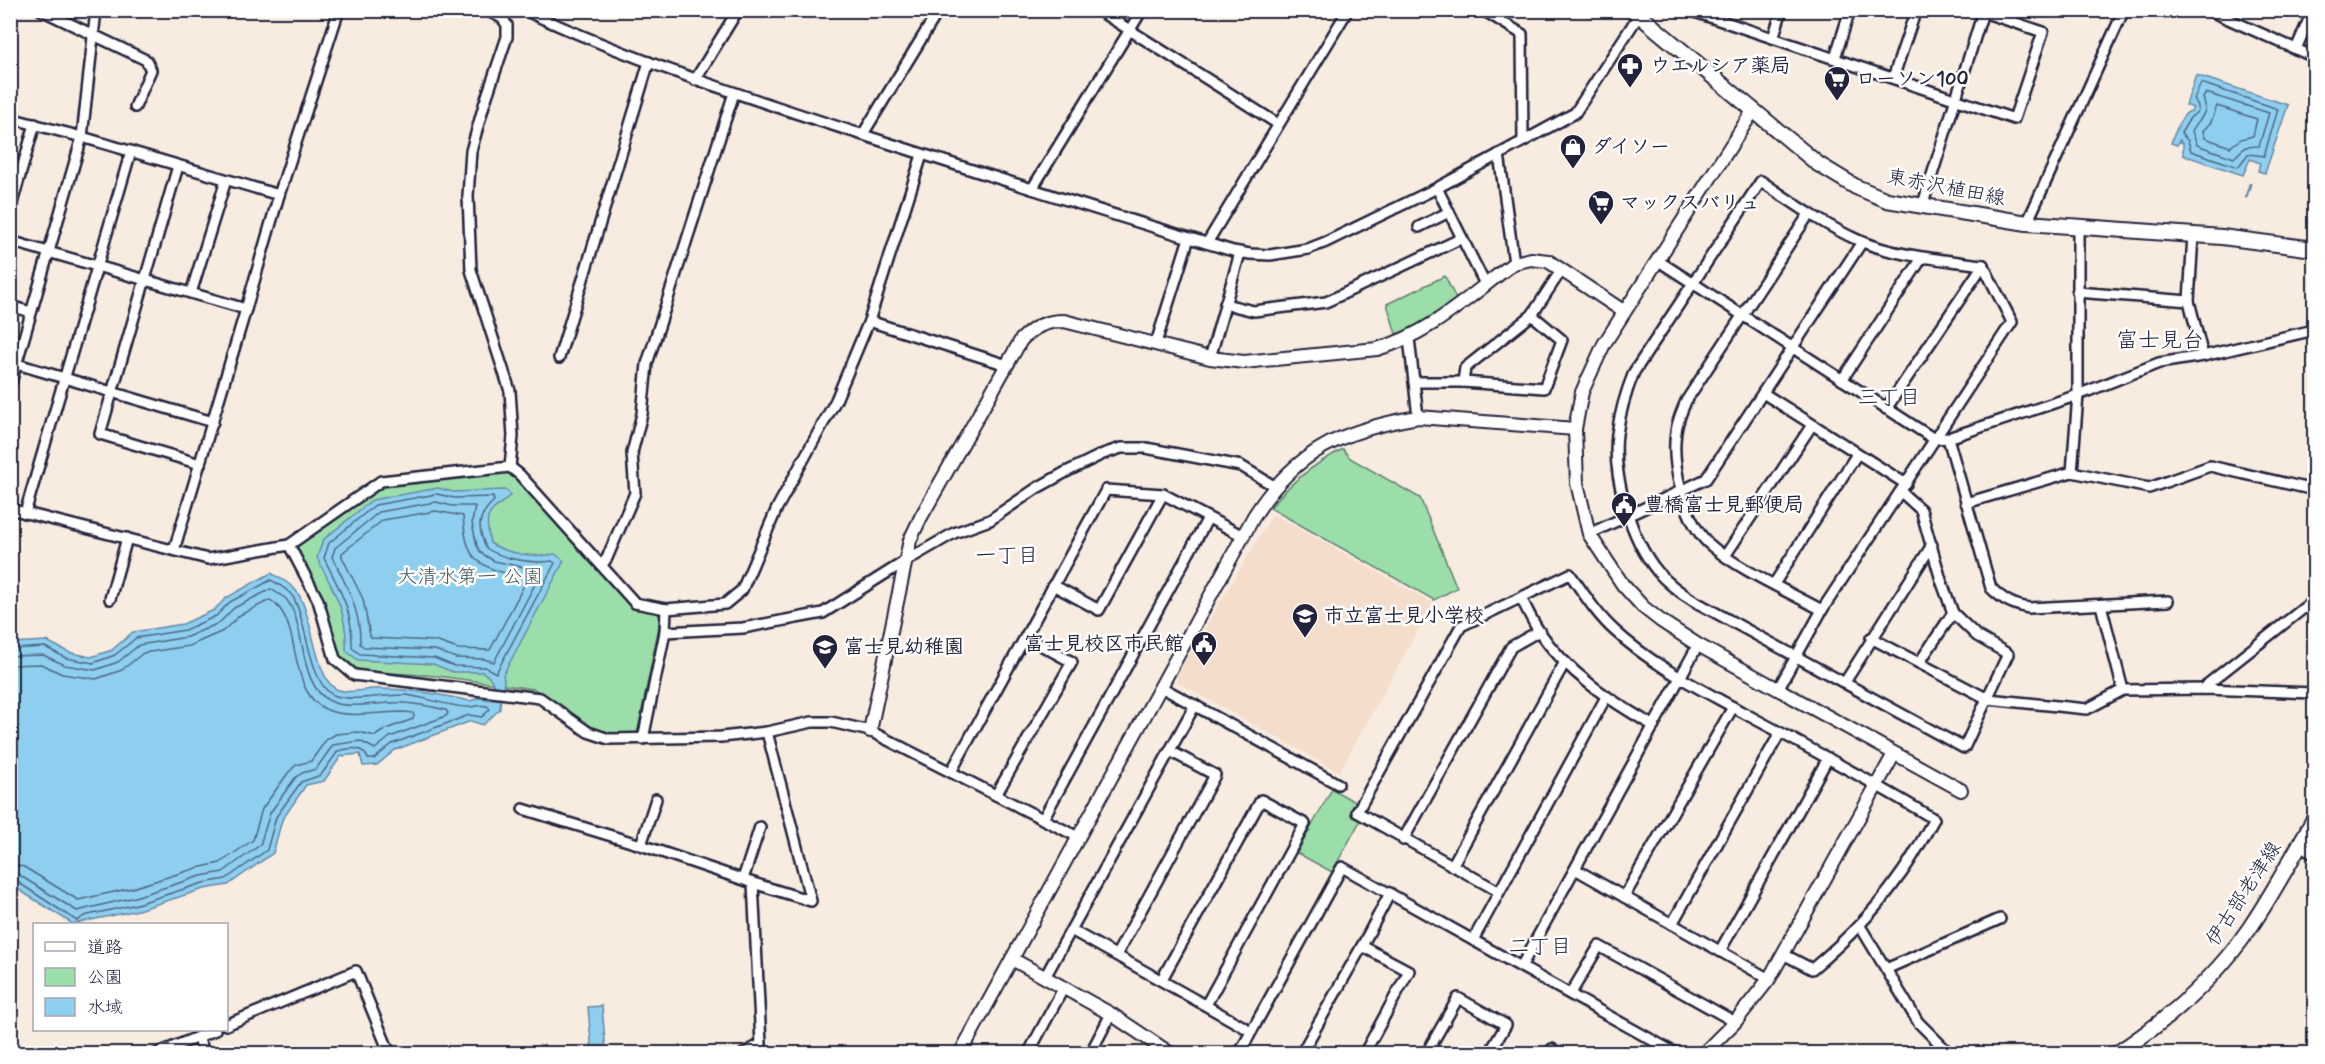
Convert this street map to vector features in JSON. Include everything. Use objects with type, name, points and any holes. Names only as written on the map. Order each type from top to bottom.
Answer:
[{"type":"main road","name":"東赤沢植田線","points":[[1636,13],[1818,164],[1856,187],[1887,200],[2027,223],[2222,237],[2314,249]]},
{"type":"main road","name":"伊古部老津線","points":[[2116,1053],[2149,1032],[2191,998],[2223,963],[2249,929],[2314,819]]},
{"type":"street","points":[[41,10],[146,60],[150,65],[150,76],[135,107]]},
{"type":"street","points":[[10,386],[82,137],[96,10]]},
{"type":"street","points":[[174,550],[279,195],[339,10]]},
{"type":"street","points":[[486,10],[502,18],[507,25],[507,37],[483,105],[471,151],[468,196],[471,270],[510,391],[513,436],[510,467]]},
{"type":"street","points":[[524,10],[578,36],[695,80],[922,155],[1240,253],[1270,255],[1308,249],[1344,235],[1437,188],[1575,113],[1636,13]]},
{"type":"street","points":[[695,80],[738,10]]},
{"type":"street","points":[[863,134],[939,10]]},
{"type":"street","points":[[1098,10],[1278,124]]},
{"type":"street","points":[[1032,189],[1142,10]]},
{"type":"street","points":[[1207,243],[1348,10]]},
{"type":"street","points":[[1483,10],[1522,34],[1523,141]]},
{"type":"street","points":[[1689,10],[1714,15],[1773,38],[1954,100],[2014,119],[2043,32],[1984,11],[1954,100],[1922,207]]},
{"type":"street","points":[[1773,38],[1782,10]]},
{"type":"street","points":[[1834,58],[1850,10]]},
{"type":"street","points":[[1893,78],[1916,10]]},
{"type":"street","points":[[2027,223],[2124,10]]},
{"type":"street","points":[[2208,10],[2314,57]]},
{"type":"street","points":[[2296,49],[2313,10]]},
{"type":"street","points":[[559,358],[648,62]]},
{"type":"street","points":[[602,565],[635,493],[632,453],[642,414],[647,364],[734,93]]},
{"type":"street","points":[[1753,111],[1623,311],[1591,368],[1582,392],[1575,429],[1577,483],[1589,534],[1623,585],[1643,607],[1660,621],[1698,645],[1961,790]]},
{"type":"street","points":[[10,118],[279,195]]},
{"type":"street","points":[[10,210],[35,124]]},
{"type":"street","points":[[25,513],[131,151]]},
{"type":"street","points":[[1499,154],[1515,263]]},
{"type":"street","points":[[10,509],[208,559],[289,545],[381,481],[510,467],[520,475],[635,603],[666,609],[725,604],[742,590],[777,508],[836,400],[869,321],[922,155]]},
{"type":"street","points":[[178,166],[100,434],[200,464]]},
{"type":"street","points":[[191,293],[226,180]]},
{"type":"street","points":[[1763,393],[1857,453],[1903,488],[1921,510],[1953,613],[1977,636],[2008,654],[1964,748],[1677,590],[1658,572],[1638,537],[1629,515],[1620,485],[1617,436],[1626,393],[1635,372],[1761,181],[1809,214],[1862,242],[1922,258],[1983,265]]},
{"type":"street","points":[[1437,188],[1485,284]]},
{"type":"street","points":[[1419,228],[1449,212]]},
{"type":"street","points":[[1809,214],[1686,401],[1676,429],[1674,453],[1689,511],[1707,542],[1725,556],[1822,610]]},
{"type":"street","points":[[2072,472],[2078,396],[2078,228]]},
{"type":"street","points":[[2193,235],[2189,301],[2203,356]]},
{"type":"street","points":[[1156,344],[1189,238]]},
{"type":"street","points":[[1225,304],[1254,311],[1326,302],[1462,238]]},
{"type":"street","points":[[10,241],[246,309]]},
{"type":"street","points":[[1589,534],[1706,479],[1862,242]]},
{"type":"street","points":[[1210,358],[1240,253]]},
{"type":"street","points":[[1842,380],[1922,258]]},
{"type":"street","points":[[870,731],[909,540],[1021,340],[1039,325],[1052,321],[1064,321],[1210,358],[1263,362],[1377,349],[1408,338],[1432,326],[1515,263],[1539,259],[1562,269],[1623,311]]},
{"type":"street","points":[[1658,260],[1934,439],[1948,438],[2078,396],[2159,363],[2203,356],[2314,330]]},
{"type":"street","points":[[1886,409],[1983,265]]},
{"type":"street","points":[[1778,689],[1822,610],[2012,322],[1983,265]]},
{"type":"street","points":[[1462,382],[1465,368],[1532,315],[1562,269]]},
{"type":"street","points":[[2077,292],[2189,301]]},
{"type":"street","points":[[10,306],[31,312]]},
{"type":"street","points":[[1414,382],[1462,382],[1544,388],[1562,340],[1532,315]]},
{"type":"street","points":[[869,321],[1007,365]]},
{"type":"street","points":[[1408,338],[1418,417]]},
{"type":"street","points":[[17,364],[64,380],[213,422]]},
{"type":"street","points":[[960,1053],[1243,536],[1274,486],[1303,460],[1340,437],[1366,427],[1418,417],[1575,429]]},
{"type":"street","points":[[1725,556],[1812,425]]},
{"type":"street","points":[[1948,438],[1992,588],[2000,597],[2013,605],[2030,608],[2168,601]]},
{"type":"street","points":[[665,632],[743,628],[823,613],[954,533],[990,520],[1037,488],[1066,472],[1121,448],[1146,448],[1241,466],[1274,486]]},
{"type":"street","points":[[1774,584],[1857,453]]},
{"type":"street","points":[[1966,503],[2072,472],[2149,488],[2210,466],[2310,489],[2314,483]]},
{"type":"street","points":[[951,772],[1106,490],[1163,494],[1243,536]]},
{"type":"street","points":[[1053,585],[1099,610],[1163,494]]},
{"type":"street","points":[[1043,819],[1208,518]]},
{"type":"street","points":[[110,600],[127,538]]},
{"type":"street","points":[[289,545],[318,600],[335,659],[344,669],[354,675],[540,698],[588,732],[609,740],[721,737],[767,732],[812,722],[831,722],[870,731],[1078,837]]},
{"type":"street","points":[[1845,682],[1932,545]]},
{"type":"street","points":[[1498,891],[1403,840],[1357,812],[1461,626],[1570,574],[1592,607],[1642,654],[1733,707],[1877,784],[1934,819],[1899,878],[1860,926],[1812,969],[1783,954]]},
{"type":"street","points":[[1521,598],[1539,631],[1565,662],[1606,697],[1654,726]]},
{"type":"street","points":[[2204,689],[2314,600]]},
{"type":"street","points":[[2101,605],[2123,690]]},
{"type":"street","points":[[643,739],[665,632],[666,609]]},
{"type":"street","points":[[1919,663],[1953,613]]},
{"type":"street","points":[[1403,840],[1511,646],[1539,631]]},
{"type":"street","points":[[996,795],[1072,662],[1026,637]]},
{"type":"street","points":[[1871,638],[1988,699],[2087,709],[2123,690],[2204,689],[2314,693]]},
{"type":"street","points":[[1522,965],[1698,645]]},
{"type":"street","points":[[1452,866],[1565,662]]},
{"type":"street","points":[[1161,687],[1338,784]]},
{"type":"street","points":[[1473,940],[1606,697]]},
{"type":"street","points":[[1045,977],[1195,705]]},
{"type":"street","points":[[1624,897],[1733,707]]},
{"type":"street","points":[[523,809],[811,901],[767,732]]},
{"type":"street","points":[[1672,924],[1780,733]]},
{"type":"street","points":[[1117,954],[1215,775],[1170,751]]},
{"type":"street","points":[[1703,1053],[1736,1022],[1769,979],[1894,754]]},
{"type":"street","points":[[1720,951],[1828,758]]},
{"type":"street","points":[[641,845],[656,799]]},
{"type":"street","points":[[1162,979],[1261,800],[1305,824],[1206,1005]]},
{"type":"street","points":[[743,879],[760,827]]},
{"type":"street","points":[[2300,844],[2314,855]]},
{"type":"street","points":[[1239,1053],[1342,867],[1677,1053]]},
{"type":"street","points":[[1575,869],[1769,979]]},
{"type":"street","points":[[743,1053],[761,1044],[753,883]]},
{"type":"street","points":[[1302,1053],[1390,893]]},
{"type":"street","points":[[1886,969],[2000,919]]},
{"type":"street","points":[[1860,926],[1918,1022],[1950,1053]]},
{"type":"street","points":[[1071,930],[1251,1030]]},
{"type":"street","points":[[1362,946],[1409,971],[1364,1053]]},
{"type":"street","points":[[1571,993],[1599,946],[1736,1022]]},
{"type":"street","points":[[1011,958],[1111,1014],[1172,1053]]},
{"type":"street","points":[[228,1024],[356,971],[390,1053]]},
{"type":"street","points":[[1028,1053],[1064,987]]},
{"type":"street","points":[[1426,1053],[1458,998],[1506,1024],[1489,1053]]},
{"type":"street","points":[[1090,1053],[1111,1014]]},
{"type":"street","points":[[156,1053],[210,1031]]},
{"type":"street","points":[[198,1036],[205,1053]]},
{"type":"street","points":[[1550,1053],[1552,1049],[1560,1053]]},
{"type":"shaded area","name":"市立富士見小学校","points":[[1273,514],[1433,603],[1339,772],[1177,682],[1176,676]]},
{"type":"green space","points":[[1445,276],[1456,299],[1424,324],[1396,334],[1387,304]]},
{"type":"green space","points":[[1343,449],[1350,458],[1420,498],[1457,588],[1434,600],[1270,508],[1303,474]]},
{"type":"green space","name":"大清水第一 公園","points":[[509,471],[519,477],[633,609],[655,612],[661,616],[637,734],[612,734],[595,729],[534,689],[438,676],[360,671],[338,654],[324,603],[297,547],[382,483]]},
{"type":"green space","points":[[1332,789],[1357,803],[1351,816],[1360,821],[1332,872],[1297,853]]},
{"type":"water","points":[[2196,75],[2288,105],[2265,173],[2258,171],[2260,163],[2250,159],[2243,175],[2183,155],[2183,143],[2180,139],[2177,145],[2171,143],[2181,119],[2193,108],[2186,105]]},
{"type":"water","points":[[438,488],[453,492],[506,490],[511,495],[489,515],[487,525],[490,543],[522,554],[539,556],[555,554],[564,561],[503,675],[500,709],[483,725],[471,721],[395,750],[377,765],[363,766],[360,754],[341,756],[324,781],[306,785],[282,820],[273,853],[228,885],[204,889],[138,910],[71,923],[11,885],[10,643],[47,641],[68,652],[91,657],[112,650],[133,632],[183,624],[214,610],[226,598],[271,573],[297,592],[307,615],[323,672],[329,683],[336,689],[350,691],[398,689],[470,701],[478,698],[491,700],[495,688],[491,679],[483,672],[453,672],[433,664],[358,660],[346,651],[345,625],[339,603],[317,558],[323,540],[372,500]]},
{"type":"water","points":[[602,1006],[606,1053],[592,1053],[588,1007]]},
{"type":"waterway","points":[[2246,197],[2250,184]]},
{"type":"place","name":"ウエルシア薬局","points":[[1630,89]]},
{"type":"place","name":"ローソン100","points":[[1837,102]]},
{"type":"place","name":"ダイソー","points":[[1573,170]]},
{"type":"place","name":"マックスバリュ","points":[[1601,226]]},
{"type":"place","name":"豊橋富士見郵便局","points":[[1624,528]]},
{"type":"place","name":"市立富士見小学校","points":[[1305,639]]},
{"type":"place","name":"富士見校区市民館","points":[[1204,667]]},
{"type":"place","name":"富士見幼稚園","points":[[825,670]]},
{"type":"district","name":"富士見台","points":[[2160,341]]},
{"type":"district","name":"三丁目","points":[[1889,398]]},
{"type":"district","name":"一丁目","points":[[1007,556]]},
{"type":"district","name":"二丁目","points":[[1540,947]]}]
